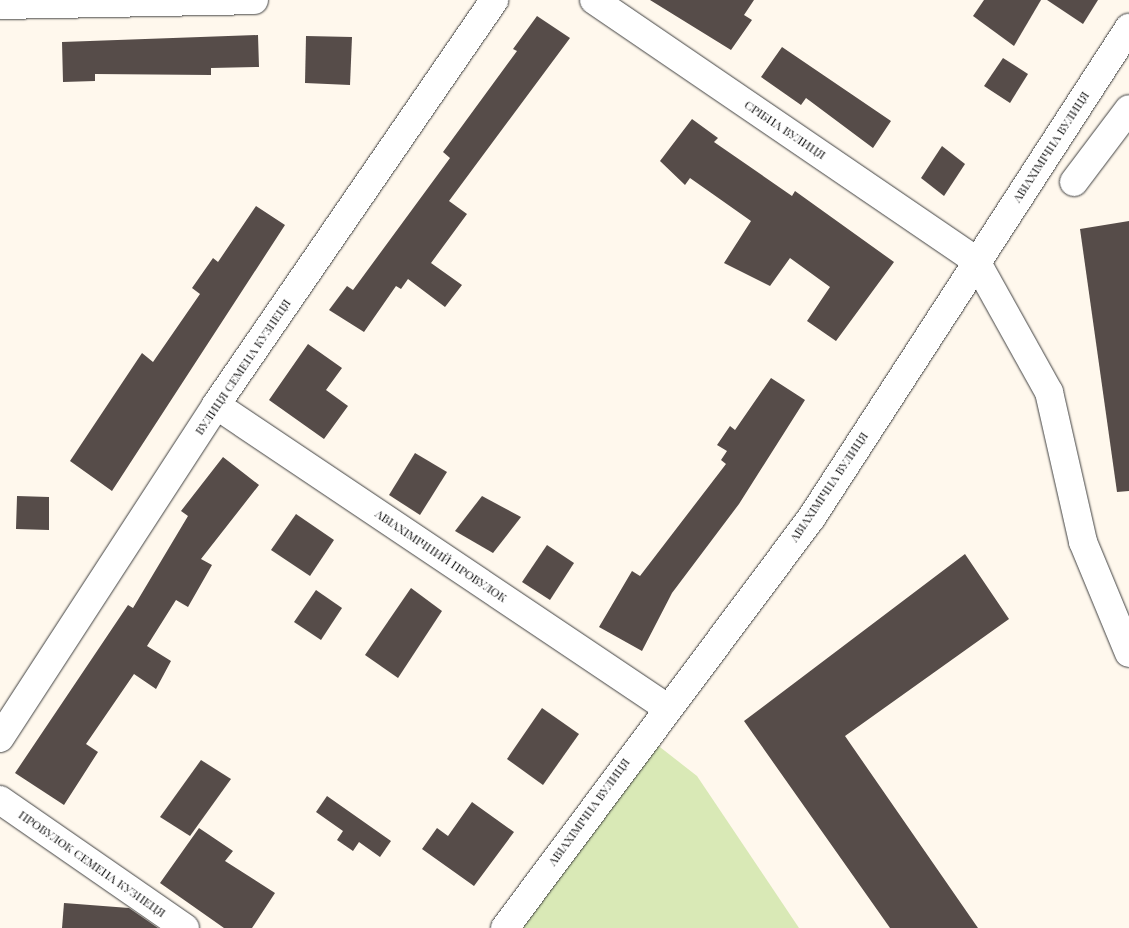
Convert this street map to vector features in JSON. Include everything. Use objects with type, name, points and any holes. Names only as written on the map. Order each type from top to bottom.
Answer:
[{"type":"street","points":[[0,5],[254,0]]},
{"type":"street","name":"ВУЛИЦЯ СЕМЕНА КУЗНЕЦЯ","points":[[0,738],[216,405],[494,0]]},
{"type":"street","name":"СРІБНА ВУЛИЦЯ","points":[[594,0],[976,261]]},
{"type":"street","name":"АВІАХІМІЧНА ВУЛИЦЯ","points":[[505,928],[666,707],[812,517],[976,261],[1129,28]]},
{"type":"street","points":[[1074,182],[1129,109]]},
{"type":"street","points":[[976,261],[1048,392],[1083,542],[1129,653]]},
{"type":"street","name":"АВІАХІМІЧНИЙ ПРОВУЛОК","points":[[216,405],[666,707]]},
{"type":"street","name":"ПРОВУЛОК СЕМЕНА КУЗНЕЦЯ","points":[[0,800],[185,928]]},
{"type":"green space","points":[[656,744],[697,776],[799,928],[521,928]]},
{"type":"building","points":[[650,0],[754,0],[744,15],[752,20],[731,50]]},
{"type":"building","points":[[984,0],[1041,0],[1014,46],[973,16]]},
{"type":"building","points":[[1047,0],[1098,0],[1083,24]]},
{"type":"building","points":[[537,16],[570,38],[449,201],[467,214],[431,263],[462,285],[445,307],[408,279],[401,289],[396,286],[364,332],[329,310],[347,286],[353,290],[450,158],[443,152],[517,51],[513,49]]},
{"type":"building","points":[[258,35],[259,67],[211,68],[211,75],[95,74],[95,81],[63,82],[62,42]]},
{"type":"building","points":[[306,36],[352,37],[350,85],[305,83]]},
{"type":"building","points":[[782,47],[891,121],[873,148],[806,98],[801,105],[761,77]]},
{"type":"building","points":[[1003,58],[1028,74],[1010,103],[984,86]]},
{"type":"building","points":[[692,119],[718,138],[714,142],[792,196],[795,191],[894,262],[836,341],[807,321],[830,287],[790,258],[770,286],[724,263],[751,221],[690,178],[685,185],[660,161]]},
{"type":"building","points":[[942,146],[965,164],[944,196],[921,178]]},
{"type":"building","points":[[256,206],[285,225],[112,491],[70,461],[142,353],[153,362],[200,294],[192,288],[213,258],[218,262]]},
{"type":"building","points":[[1129,221],[1129,491],[1117,492],[1080,229]]},
{"type":"building","points":[[308,344],[342,368],[326,390],[348,406],[324,439],[269,400]]},
{"type":"building","points":[[771,378],[805,400],[739,504],[672,593],[642,651],[599,627],[632,571],[640,576],[726,464],[721,460],[727,451],[717,445],[730,426],[735,430]]},
{"type":"building","points":[[415,453],[447,472],[420,515],[389,495]]},
{"type":"building","points":[[223,457],[259,485],[201,559],[212,565],[188,607],[176,600],[147,646],[171,661],[156,689],[134,674],[86,744],[98,752],[64,805],[15,773],[128,605],[133,608],[188,516],[181,511]]},
{"type":"building","points":[[17,496],[49,497],[49,530],[16,529]]},
{"type":"building","points":[[482,496],[521,517],[493,553],[455,531]]},
{"type":"building","points":[[296,514],[334,540],[310,576],[271,550]]},
{"type":"building","points":[[547,545],[574,563],[550,600],[522,582]]},
{"type":"building","points":[[965,554],[1009,619],[845,736],[978,928],[890,928],[744,721]]},
{"type":"building","points":[[411,588],[442,611],[398,678],[365,655]]},
{"type":"building","points":[[316,590],[342,608],[321,640],[294,622]]},
{"type":"building","points":[[542,708],[579,734],[543,785],[507,759]]},
{"type":"building","points":[[201,760],[231,779],[190,836],[160,817]]},
{"type":"building","points":[[327,796],[391,841],[380,857],[359,842],[353,851],[337,840],[343,831],[316,812]]},
{"type":"building","points":[[472,802],[514,832],[474,886],[422,849],[437,828],[448,836]]},
{"type":"building","points":[[199,828],[233,851],[225,861],[275,893],[252,928],[224,928],[160,883]]},
{"type":"building","points":[[64,903],[129,908],[158,928],[62,928]]}]
